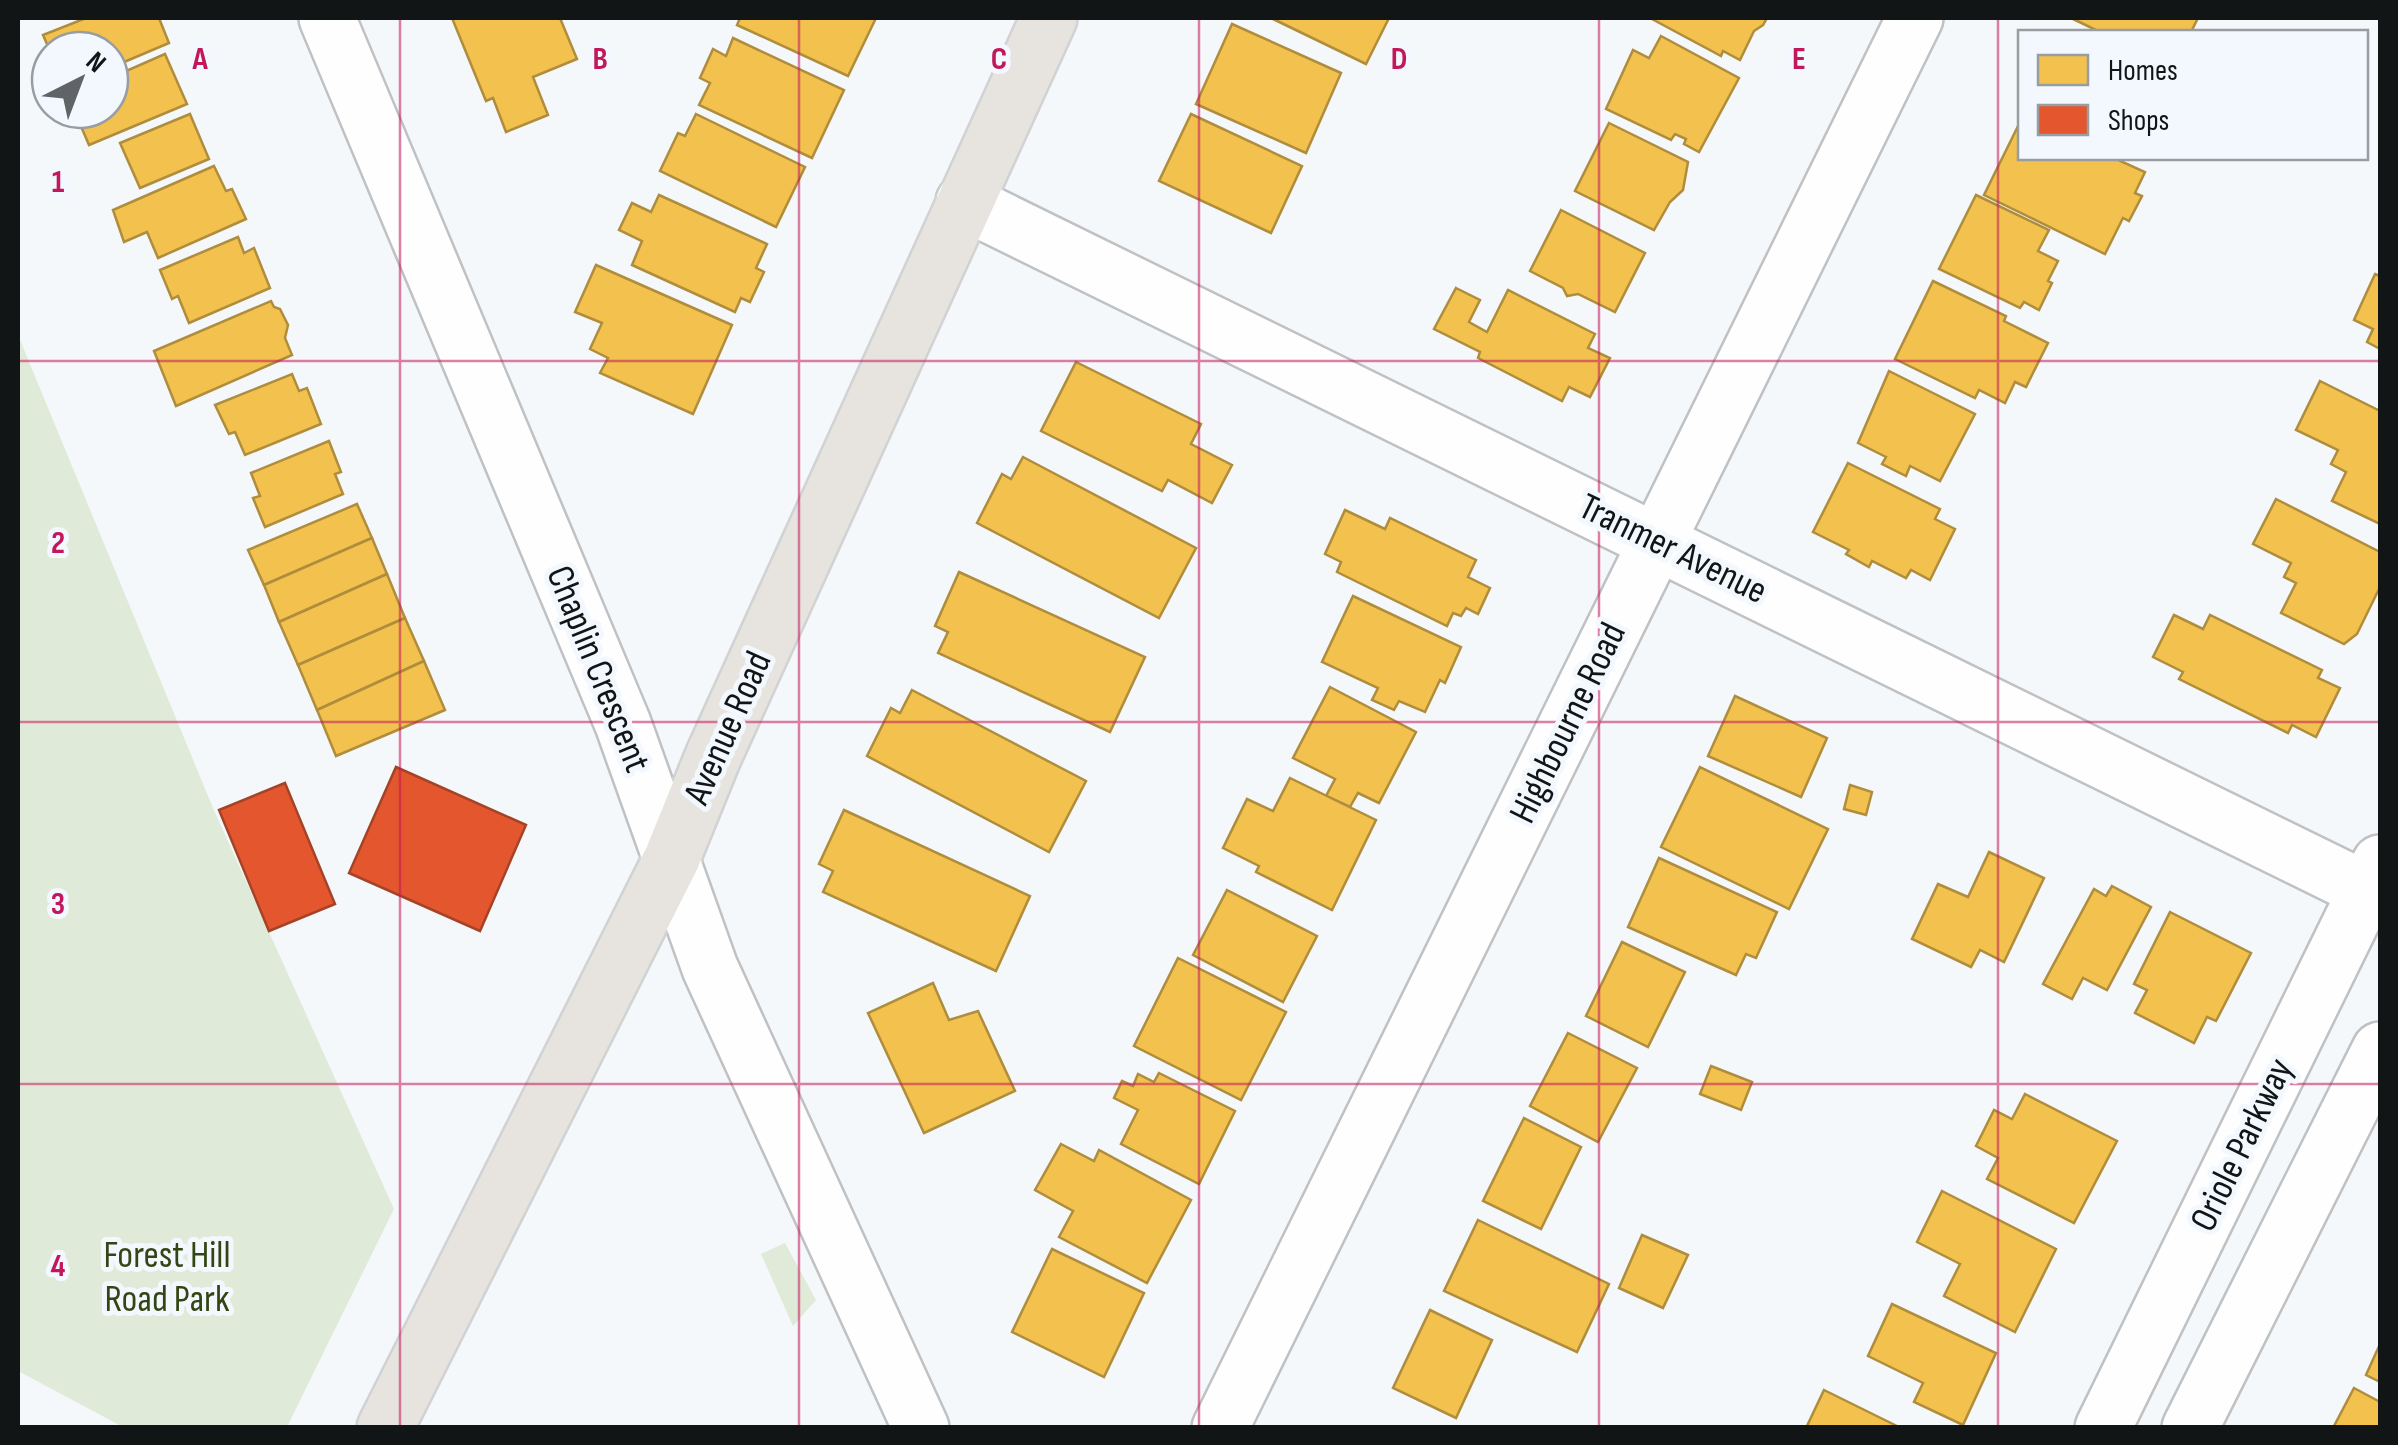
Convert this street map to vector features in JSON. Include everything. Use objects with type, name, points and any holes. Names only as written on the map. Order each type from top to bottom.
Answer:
[{"type":"main road","name":"Avenue Road","points":[[385,1428],[672,858],[713,758],[1049,18]]},
{"type":"street","name":"Chaplin Crescent","points":[[328,18],[623,724],[710,968],[921,1428]]},
{"type":"street","name":"Highbourne Road","points":[[1220,1428],[1915,18]]},
{"type":"street","name":"Tranmer Avenue","points":[[964,202],[1656,541],[2376,883]]},
{"type":"street","name":"Oriole Parkway","points":[[2103,1428],[2376,883]]},
{"type":"street","points":[[2190,1428],[2380,1050]]},
{"type":"green space","name":"Forest Hill Road Park","points":[[18,335],[213,808],[394,1209],[287,1427],[123,1427],[18,1371]]},
{"type":"green space","points":[[785,1243],[816,1300],[793,1326],[761,1254]]},
{"type":"building: Homes","points":[[86,18],[159,18],[169,43],[130,60],[130,30],[56,30]]},
{"type":"building: Homes","points":[[452,18],[560,18],[577,59],[533,77],[548,115],[506,132],[493,98],[486,101]]},
{"type":"building: Homes","points":[[740,18],[876,18],[848,76],[737,25]]},
{"type":"building: Homes","points":[[1271,18],[1389,18],[1366,64]]},
{"type":"building: Homes","points":[[1650,18],[1767,18],[1754,31],[1740,60],[1723,51],[1721,56]]},
{"type":"building: Homes","points":[[2071,18],[2198,18],[2192,30],[2096,30]]},
{"type":"building: Homes","points":[[1232,24],[1341,73],[1306,153],[1196,104]]},
{"type":"building: Homes","points":[[1661,36],[1739,78],[1699,152],[1684,144],[1686,139],[1675,134],[1671,140],[1606,109],[1633,50],[1649,58]]},
{"type":"building: Homes","points":[[733,38],[844,90],[812,158],[699,105],[710,83],[700,78],[713,49],[726,56]]},
{"type":"building: Homes","points":[[165,54],[187,104],[130,128],[130,69]]},
{"type":"building: Homes","points":[[190,114],[209,159],[140,188],[120,143]]},
{"type":"building: Homes","points":[[696,114],[805,167],[776,227],[660,171],[678,133],[685,136]]},
{"type":"building: Homes","points":[[1191,114],[1302,166],[1271,233],[1159,181]]},
{"type":"building: Homes","points":[[1609,123],[1688,162],[1683,190],[1670,202],[1654,230],[1575,191]]},
{"type":"building: Homes","points":[[2018,126],[2018,160],[2118,160],[2145,172],[2135,193],[2142,196],[2129,221],[2123,218],[2105,254],[1984,195]]},
{"type":"building: Homes","points":[[83,130],[125,130],[89,145]]},
{"type":"building: Homes","points":[[214,166],[226,191],[232,189],[246,219],[158,258],[147,232],[124,242],[113,210]]},
{"type":"building: Homes","points":[[659,195],[767,244],[756,268],[764,272],[750,302],[741,298],[735,312],[632,265],[642,241],[619,230],[632,203],[651,212]]},
{"type":"building: Homes","points":[[1976,195],[2049,230],[2038,251],[2058,261],[2039,310],[2024,302],[2020,308],[1939,269]]},
{"type":"building: Homes","points":[[1561,210],[1645,253],[1615,312],[1578,294],[1567,296],[1563,288],[1530,271]]},
{"type":"building: Homes","points":[[238,237],[244,253],[254,248],[270,288],[189,323],[178,296],[172,299],[160,270]]},
{"type":"building: Homes","points":[[596,265],[732,325],[693,414],[600,373],[608,358],[590,349],[602,323],[575,312]]},
{"type":"building: Homes","points":[[2375,274],[2380,276],[2380,349],[2367,342],[2373,329],[2354,320]]},
{"type":"building: Homes","points":[[1933,281],[2006,316],[2004,321],[2048,343],[2026,387],[2015,382],[2005,403],[1979,390],[1975,398],[1895,359]]},
{"type":"building: Homes","points":[[1456,288],[1480,300],[1469,322],[1487,332],[1508,290],[1595,334],[1588,348],[1610,358],[1590,397],[1569,387],[1562,401],[1478,358],[1480,352],[1434,329]]},
{"type":"building: Homes","points":[[271,301],[288,325],[285,338],[292,355],[176,406],[154,351]]},
{"type":"building: Homes","points":[[1076,362],[1201,424],[1191,444],[1232,465],[1212,503],[1168,480],[1162,491],[1041,431]]},
{"type":"building: Homes","points":[[1889,371],[1975,414],[1940,481],[1910,466],[1906,476],[1882,464],[1886,457],[1858,443]]},
{"type":"building: Homes","points":[[292,374],[299,391],[307,388],[321,424],[245,455],[235,432],[229,434],[215,405]]},
{"type":"building: Homes","points":[[2320,381],[2380,411],[2380,524],[2332,501],[2346,472],[2331,464],[2338,450],[2296,430]]},
{"type":"building: Homes","points":[[329,441],[341,472],[335,474],[343,494],[265,527],[253,498],[260,496],[251,473]]},
{"type":"building: Homes","points":[[1023,457],[1196,548],[1159,618],[977,523],[1002,474],[1011,479]]},
{"type":"building: Homes","points":[[1848,463],[1940,509],[1935,519],[1955,529],[1930,580],[1911,570],[1906,578],[1872,561],[1869,567],[1846,554],[1849,550],[1813,532]]},
{"type":"building: Homes","points":[[2276,499],[2380,552],[2380,587],[2357,634],[2344,644],[2281,613],[2296,583],[2284,577],[2291,563],[2253,544]]},
{"type":"building: Homes","points":[[357,504],[372,538],[264,585],[248,550]]},
{"type":"building: Homes","points":[[1345,510],[1385,529],[1390,518],[1476,560],[1468,577],[1490,588],[1478,614],[1466,608],[1461,616],[1453,613],[1447,626],[1337,572],[1341,562],[1325,554]]},
{"type":"building: Homes","points":[[372,538],[387,574],[279,622],[264,585]]},
{"type":"building: Homes","points":[[959,572],[1145,657],[1110,732],[938,653],[948,632],[935,626]]},
{"type":"building: Homes","points":[[387,574],[405,618],[298,665],[279,622]]},
{"type":"building: Homes","points":[[1353,596],[1461,647],[1445,683],[1440,680],[1425,712],[1399,701],[1394,710],[1372,700],[1378,688],[1322,662]]},
{"type":"building: Homes","points":[[2174,615],[2203,629],[2210,615],[2322,670],[2318,678],[2340,688],[2316,737],[2292,725],[2288,733],[2179,679],[2183,672],[2153,657]]},
{"type":"building: Homes","points":[[405,618],[424,661],[317,710],[298,665]]},
{"type":"building: Homes","points":[[424,661],[445,710],[336,756],[317,710]]},
{"type":"building: Homes","points":[[1330,687],[1416,732],[1379,803],[1358,793],[1350,807],[1326,796],[1335,779],[1293,758]]},
{"type":"building: Homes","points":[[912,690],[1086,781],[1049,852],[867,756],[891,708],[900,713]]},
{"type":"building: Homes","points":[[1735,696],[1827,738],[1801,797],[1708,756]]},
{"type":"building: Homes","points":[[1700,767],[1828,829],[1789,909],[1661,847]]},
{"type":"building: Homes","points":[[1290,778],[1376,820],[1332,910],[1256,872],[1259,866],[1223,848],[1247,799],[1273,811]]},
{"type":"building: Homes","points":[[1850,785],[1872,792],[1866,815],[1844,809]]},
{"type":"building: Homes","points":[[844,810],[1030,896],[996,971],[823,892],[833,871],[819,864]]},
{"type":"building: Homes","points":[[1989,852],[2044,878],[2004,962],[1980,950],[1971,967],[1912,939],[1938,884],[1968,897]]},
{"type":"building: Homes","points":[[1659,858],[1777,912],[1756,958],[1746,954],[1736,975],[1628,927]]},
{"type":"building: Homes","points":[[2112,886],[2151,907],[2107,990],[2083,978],[2072,999],[2043,984],[2094,889],[2106,896]]},
{"type":"building: Homes","points":[[1227,890],[1317,936],[1283,1002],[1193,955]]},
{"type":"building: Homes","points":[[2170,912],[2251,953],[2216,1021],[2207,1017],[2194,1043],[2135,1013],[2147,990],[2134,984]]},
{"type":"building: Homes","points":[[1622,942],[1685,972],[1648,1047],[1586,1016]]},
{"type":"building: Homes","points":[[1178,958],[1286,1012],[1241,1100],[1134,1046]]},
{"type":"building: Homes","points":[[933,983],[949,1020],[978,1011],[1015,1091],[924,1133],[868,1013]]},
{"type":"building: Homes","points":[[1568,1033],[1637,1068],[1598,1142],[1530,1106]]},
{"type":"building: Homes","points":[[1711,1066],[1752,1082],[1741,1110],[1700,1094]]},
{"type":"building: Homes","points":[[1159,1073],[1235,1111],[1199,1184],[1121,1144],[1138,1110],[1114,1098],[1122,1081],[1133,1086],[1138,1074],[1154,1082]]},
{"type":"building: Homes","points":[[2025,1094],[2117,1141],[2074,1223],[1987,1179],[1998,1158],[1976,1146],[1994,1110],[2012,1119]]},
{"type":"building: Homes","points":[[1524,1118],[1581,1147],[1541,1229],[1483,1201]]},
{"type":"building: Homes","points":[[1061,1144],[1094,1161],[1099,1150],[1191,1200],[1147,1283],[1059,1237],[1073,1211],[1035,1190]]},
{"type":"building: Homes","points":[[1942,1191],[2056,1249],[2015,1332],[1944,1296],[1960,1264],[1917,1242]]},
{"type":"building: Homes","points":[[1478,1220],[1609,1284],[1577,1352],[1444,1291]]},
{"type":"building: Homes","points":[[1642,1235],[1688,1255],[1663,1308],[1619,1288]]},
{"type":"building: Homes","points":[[1052,1249],[1144,1293],[1104,1377],[1012,1332]]},
{"type":"building: Homes","points":[[1892,1304],[1996,1353],[1963,1425],[1914,1402],[1923,1383],[1868,1356]]},
{"type":"building: Homes","points":[[1430,1310],[1492,1340],[1456,1418],[1393,1388]]},
{"type":"building: Homes","points":[[2380,1344],[2380,1382],[2366,1375]]},
{"type":"building: Homes","points":[[2354,1388],[2380,1402],[2380,1428],[2333,1428]]},
{"type":"building: Homes","points":[[1824,1390],[1901,1428],[1806,1428]]},
{"type":"building: Shops","points":[[396,767],[526,825],[480,931],[349,873]]},
{"type":"building: Shops","points":[[285,783],[335,904],[269,931],[219,810]]}]
